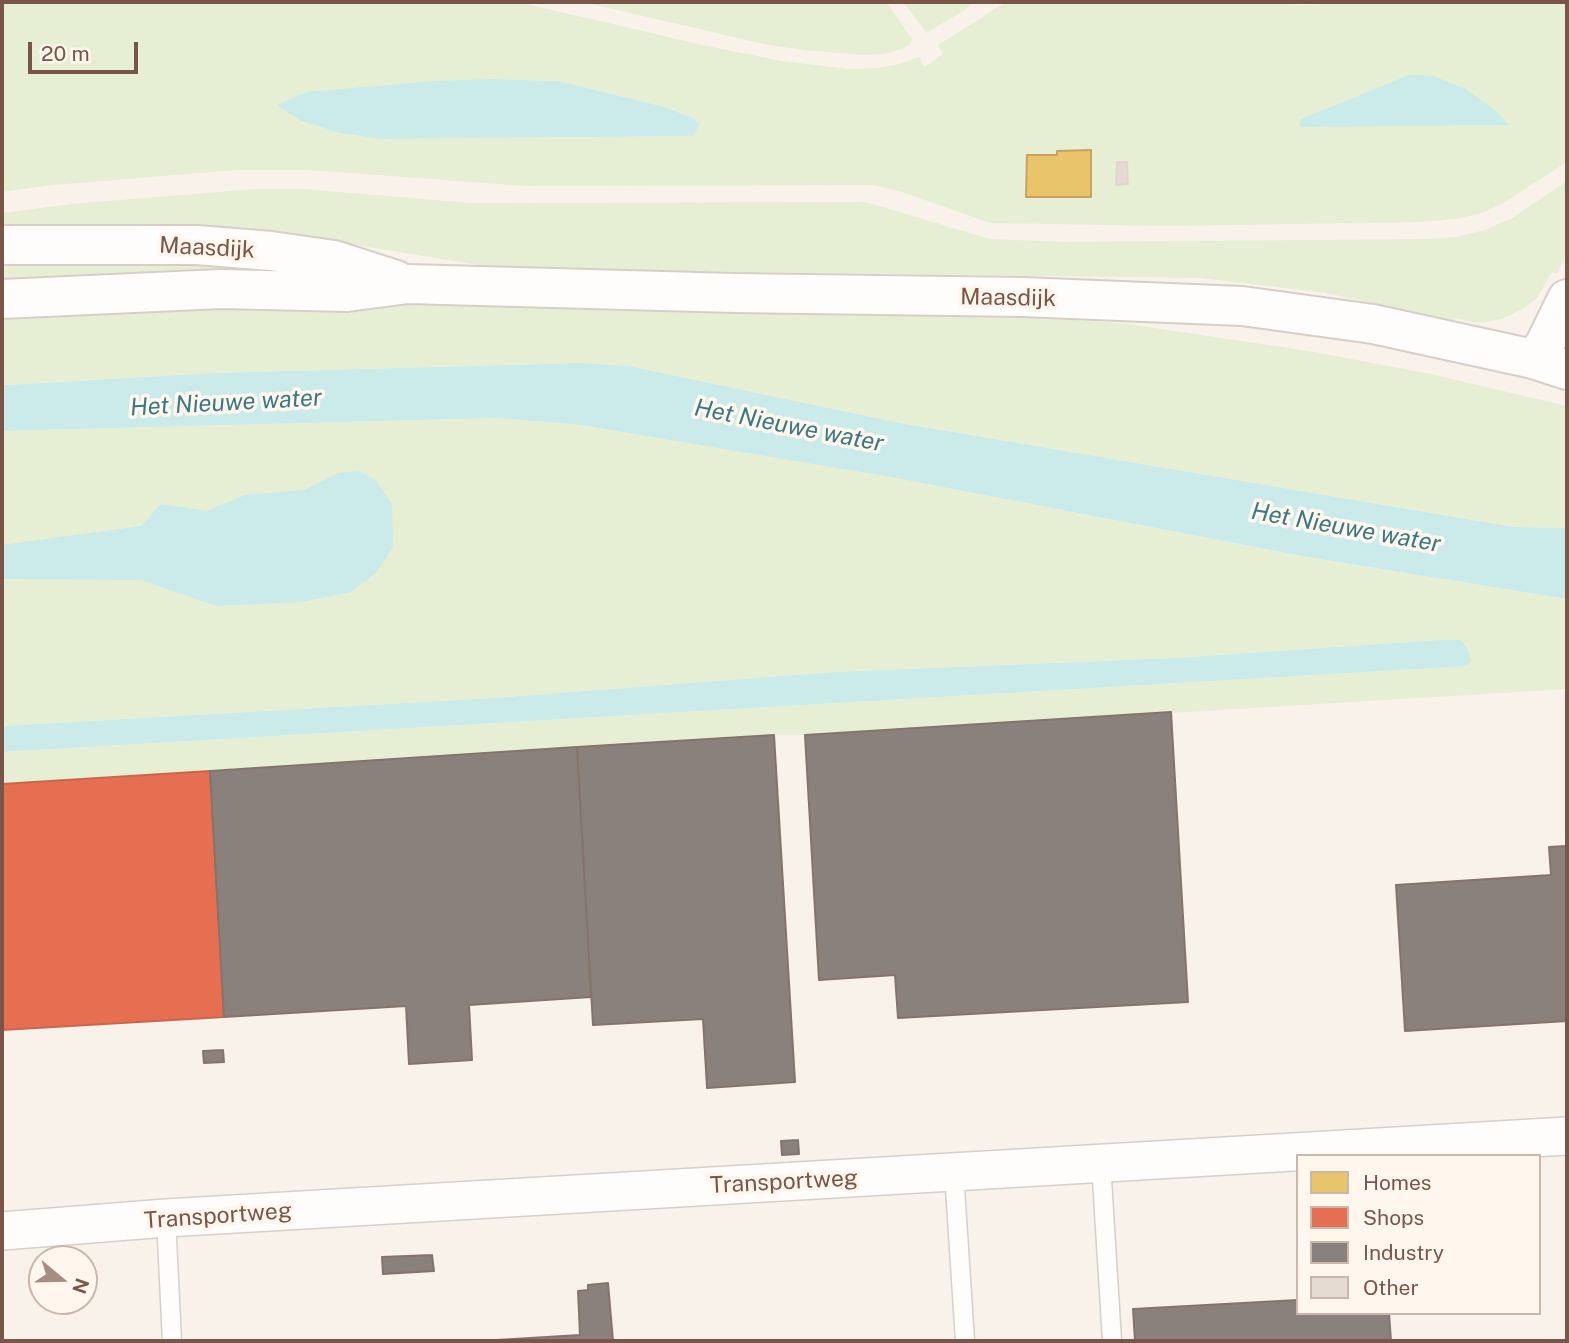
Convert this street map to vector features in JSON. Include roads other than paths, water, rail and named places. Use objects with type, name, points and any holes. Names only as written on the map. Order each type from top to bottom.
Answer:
[{"type":"main road","name":"Maasdijk","points":[[2,244],[197,245],[271,251],[334,260],[408,284]]},
{"type":"main road","name":"Maasdijk","points":[[2,299],[221,289],[347,292],[408,284],[1023,297],[1242,306],[1373,324],[1550,364]]},
{"type":"main road","name":"Maasdijk","points":[[1550,364],[1544,346],[1567,299]]},
{"type":"street","name":"Transportweg","points":[[2,1231],[166,1218],[1567,1137]]},
{"type":"lane","points":[[1101,1163],[1112,1341]]},
{"type":"lane","points":[[954,1172],[965,1341]]},
{"type":"lane","points":[[166,1218],[172,1341]]},
{"type":"water","points":[[1409,75],[1433,76],[1464,88],[1494,109],[1509,125],[1299,125],[1301,119]]},
{"type":"water","points":[[492,79],[558,81],[661,106],[691,117],[700,124],[693,136],[382,139],[340,133],[299,120],[277,105],[306,92]]},
{"type":"water","name":"Het Nieuwe water","points":[[582,363],[629,366],[900,423],[1514,527],[1567,528],[1567,599],[1307,557],[885,476],[581,425],[498,418],[2,431],[2,385],[213,373]]},
{"type":"water","points":[[360,471],[376,481],[392,504],[393,547],[376,573],[351,592],[303,602],[216,606],[141,580],[2,579],[2,545],[141,526],[161,504],[207,511],[245,495],[304,490],[339,473]]},
{"type":"water","points":[[1461,640],[1468,648],[1471,660],[1468,666],[2,752],[2,726],[493,698],[833,672],[1174,658]]}]
